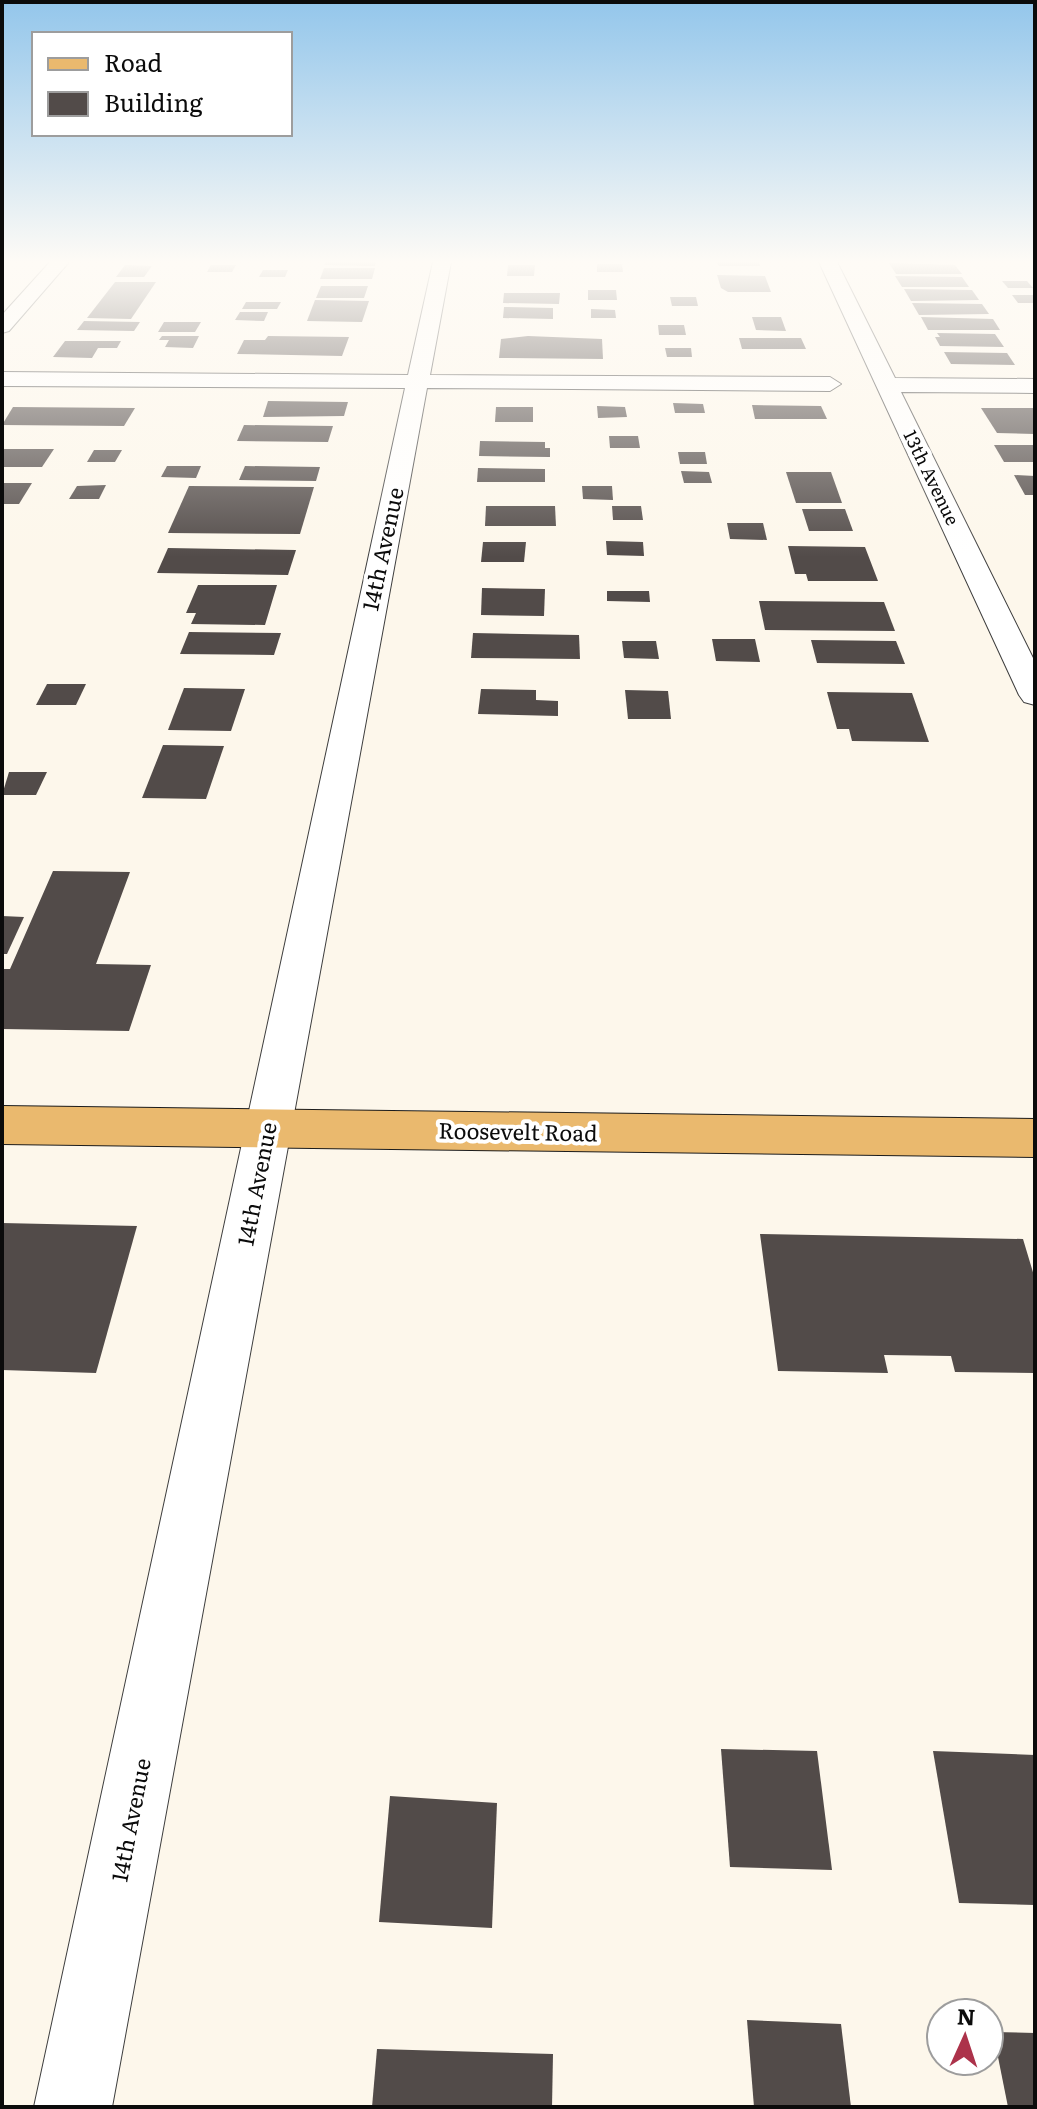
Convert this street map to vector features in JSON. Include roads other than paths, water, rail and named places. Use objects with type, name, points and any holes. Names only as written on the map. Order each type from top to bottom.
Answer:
[{"type":"main road","name":"Roosevelt Road","points":[[2,1125],[1035,1138]]},
{"type":"street","name":"14th Avenue","points":[[73,2107],[327,820],[422,360]]},
{"type":"street","name":"13th Avenue","points":[[875,360],[1035,695]]},
{"type":"street","points":[[2,379],[830,384]]},
{"type":"street","points":[[887,385],[1035,386]]}]
